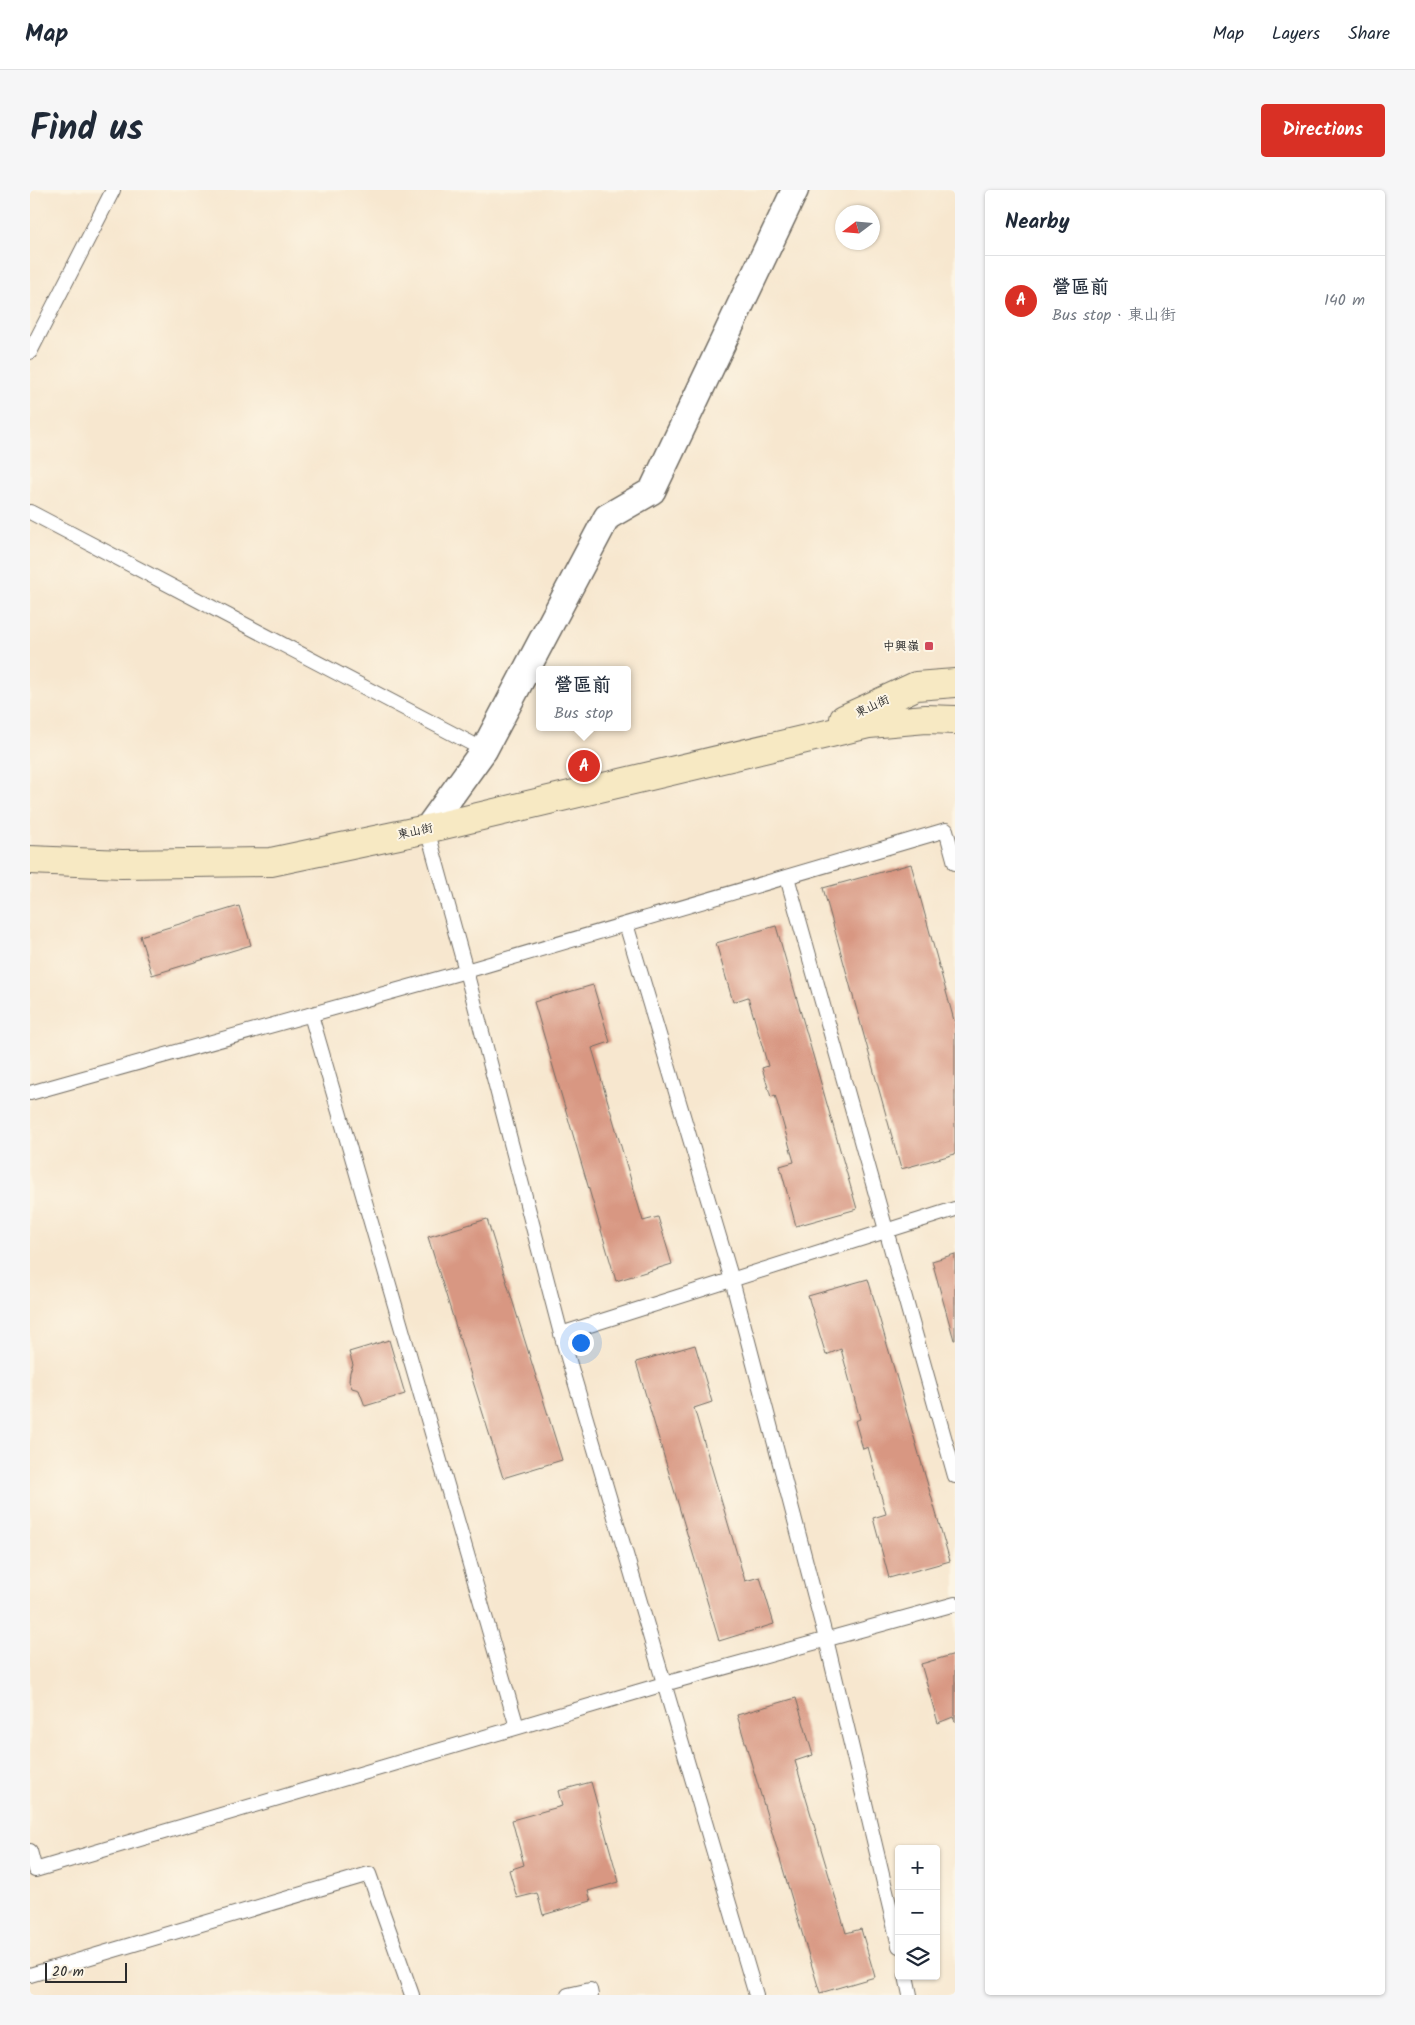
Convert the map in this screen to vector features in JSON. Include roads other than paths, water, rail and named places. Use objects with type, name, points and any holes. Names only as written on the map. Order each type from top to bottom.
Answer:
[{"type":"main road","name":"東山街","points":[[793,742],[916,686],[955,682]]},
{"type":"main road","name":"東山街","points":[[30,860],[122,864],[271,862],[427,829],[869,724],[926,719],[955,720]]},
{"type":"street","points":[[427,829],[484,750],[607,517],[652,491],[795,190]]},
{"type":"lane","points":[[30,352],[113,190]]},
{"type":"lane","points":[[30,512],[484,750]]},
{"type":"lane","points":[[427,829],[561,1334],[756,1995]]},
{"type":"lane","points":[[30,1094],[466,971],[946,830],[955,863]]},
{"type":"lane","points":[[787,877],[955,1476]]},
{"type":"lane","points":[[626,924],[732,1280],[826,1639],[896,1935]]},
{"type":"lane","points":[[310,1014],[517,1727]]},
{"type":"lane","points":[[561,1334],[955,1209]]},
{"type":"lane","points":[[30,1850],[36,1870],[664,1684],[955,1604]]},
{"type":"lane","points":[[30,1975],[369,1874],[412,1995]]},
{"type":"lane","points":[[907,1980],[910,1995]]},
{"type":"lane","points":[[568,1995],[590,1990],[591,1995]]},
{"type":"place","name":"中興嶺","points":[[929,646]]},
{"type":"place","name":"營區前","points":[[584,766]]}]
